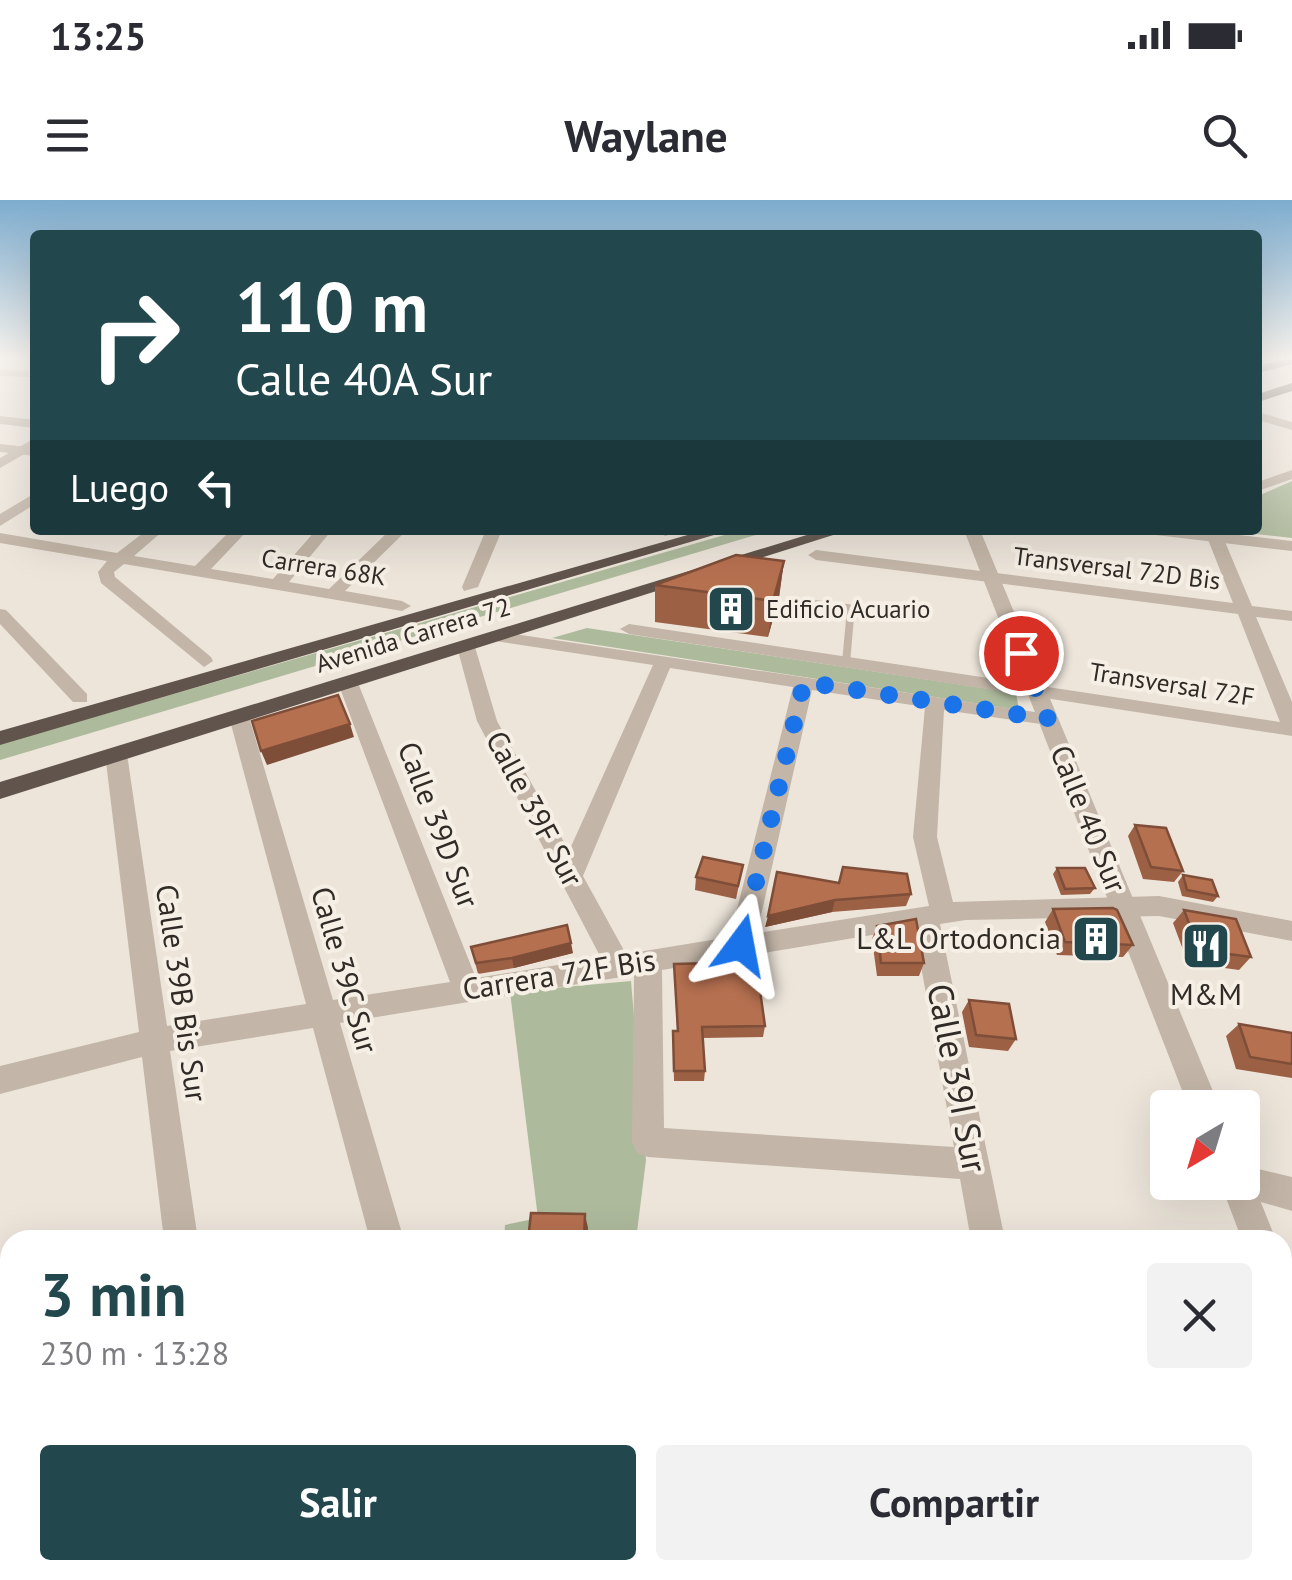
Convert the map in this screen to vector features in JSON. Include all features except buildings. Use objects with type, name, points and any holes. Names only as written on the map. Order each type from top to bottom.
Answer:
[{"type":"highway","name":"Avenida Carrera 72","points":[[0,721],[654,535]]},
{"type":"highway","name":"Avenida Carrera 72","points":[[0,738],[706,535]]},
{"type":"highway","name":"Avenida Carrera 72","points":[[0,772],[784,535]]},
{"type":"highway","name":"Avenida Carrera 72","points":[[0,791],[825,535]]},
{"type":"highway","points":[[511,575],[581,572]]},
{"type":"highway","points":[[240,717],[310,677]]},
{"type":"street","points":[[0,448],[30,448]]},
{"type":"street","points":[[0,464],[30,449]]},
{"type":"street","points":[[1262,485],[1292,474]]},
{"type":"street","points":[[0,521],[30,500]]},
{"type":"street","points":[[50,547],[66,535]]},
{"type":"street","points":[[150,535],[106,572],[107,579],[204,661]]},
{"type":"street","points":[[198,572],[235,535]]},
{"type":"street","points":[[277,585],[320,535]]},
{"type":"street","points":[[333,594],[393,535]]},
{"type":"street","points":[[470,586],[492,535]]},
{"type":"street","name":"Calle 40 Sur","points":[[974,535],[1198,1090]]},
{"type":"street","points":[[1198,535],[1292,546]]},
{"type":"street","points":[[1215,537],[1292,728]]},
{"type":"street","name":"Carrera 68K","points":[[0,538],[402,606]]},
{"type":"street","name":"Transversal 72D Bis","points":[[816,555],[1292,616]]},
{"type":"street","points":[[0,614],[80,698]]},
{"type":"street","name":"Transversal 72F","points":[[629,629],[1292,728]]},
{"type":"street","points":[[501,636],[1048,719]]},
{"type":"street","name":"Calle 39F Sur","points":[[466,647],[487,722],[570,876],[633,963],[648,1142],[974,1164]]},
{"type":"street","points":[[570,876],[664,661]]},
{"type":"street","points":[[741,945],[804,682]]},
{"type":"street","name":"Calle 39D Sur","points":[[348,683],[467,990]]},
{"type":"street","name":"Calle 39I Sur","points":[[935,702],[925,837],[934,915],[986,1230]]},
{"type":"street","name":"Calle 39C Sur","points":[[240,717],[384,1230]]},
{"type":"street","name":"Calle 39B Bis Sur","points":[[116,754],[179,1230]]},
{"type":"street","name":"Carrera 72F Bis","points":[[0,1080],[155,1041],[741,945],[1001,907],[1159,906],[1292,931]]},
{"type":"street","points":[[1260,1187],[1292,1194]]},
{"type":"street","points":[[1245,1200],[1256,1230]]},
{"type":"lane","points":[[790,600],[852,607],[846,662]]},
{"type":"green space","points":[[1292,481],[1292,538],[1262,535],[1262,494]]},
{"type":"green space","points":[[725,535],[755,535],[0,760],[0,744]]},
{"type":"green space","points":[[587,628],[1016,693],[1019,710],[552,638]]},
{"type":"green space","points":[[631,981],[646,1160],[637,1230],[505,1230],[505,1225],[538,1218],[510,992]]},
{"type":"place","name":"Edificio Acuario","points":[[731,609]]},
{"type":"place","name":"L&L Ortodoncia","points":[[1096,939]]},
{"type":"place","name":"M&M","points":[[1206,946]]},
{"type":"route","points":[[741,945],[804,682],[1048,719],[1021,653]]}]
